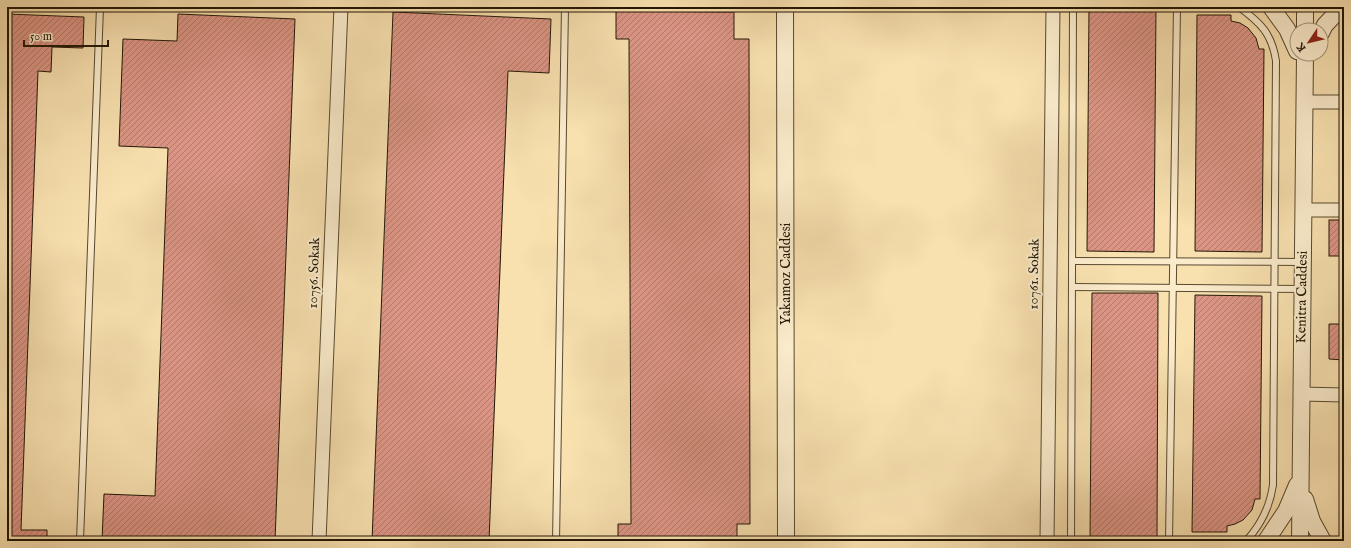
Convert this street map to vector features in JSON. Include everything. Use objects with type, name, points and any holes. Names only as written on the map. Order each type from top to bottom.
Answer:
[{"type":"street","name":"10756. Sokak","points":[[318,541],[341,7]]},
{"type":"street","name":"Yakamoz Caddesi","points":[[785,7],[786,541]]},
{"type":"street","name":"10761. Sokak","points":[[1047,541],[1053,7]]},
{"type":"street","points":[[1272,7],[1289,34]]},
{"type":"street","points":[[1305,7],[1305,22]]},
{"type":"street","points":[[1328,22],[1342,7]]},
{"type":"street","points":[[1301,62],[1305,73]]},
{"type":"street","name":"Kenitra Caddesi","points":[[1300,541],[1305,62]]},
{"type":"street","points":[[1305,73],[1309,62]]},
{"type":"street","points":[[1304,102],[1344,102]]},
{"type":"street","points":[[1303,210],[1344,210]]},
{"type":"street","points":[[1302,394],[1344,395]]},
{"type":"street","points":[[1266,541],[1286,511],[1301,476]]},
{"type":"street","points":[[1301,476],[1305,502],[1312,521],[1323,541]]},
{"type":"lane","points":[[80,541],[100,7]]},
{"type":"lane","points":[[556,541],[565,7]]},
{"type":"lane","points":[[1071,541],[1073,7]]},
{"type":"lane","points":[[1169,541],[1177,7]]},
{"type":"lane","points":[[1239,7],[1263,26],[1274,48],[1276,61],[1273,485],[1272,498],[1267,511],[1246,541]]},
{"type":"lane","points":[[1073,261],[1303,262]]},
{"type":"lane","points":[[1073,287],[1302,289]]},
{"type":"building","points":[[1089,7],[1156,7],[1154,252],[1087,251]]},
{"type":"building","points":[[616,11],[734,12],[734,39],[749,39],[750,524],[737,524],[737,541],[618,541],[618,524],[631,524],[629,39],[616,39]]},
{"type":"building","points":[[393,12],[551,19],[549,73],[508,71],[489,541],[372,541]]},
{"type":"building","points":[[7,14],[84,17],[83,48],[52,47],[51,72],[38,71],[21,530],[47,530],[47,541],[7,541]]},
{"type":"building","points":[[178,14],[295,19],[275,541],[102,541],[104,494],[155,496],[168,148],[119,146],[123,39],[177,41]]},
{"type":"building","points":[[1197,15],[1231,15],[1231,21],[1240,23],[1248,28],[1256,38],[1259,49],[1264,49],[1262,252],[1195,251]]},
{"type":"building","points":[[1329,220],[1344,220],[1344,256],[1329,256]]},
{"type":"building","points":[[1092,293],[1158,293],[1157,541],[1090,541]]},
{"type":"building","points":[[1195,295],[1262,296],[1260,499],[1255,499],[1252,510],[1243,520],[1227,526],[1227,532],[1192,532]]},
{"type":"building","points":[[1329,324],[1344,324],[1344,360],[1329,359]]}]
